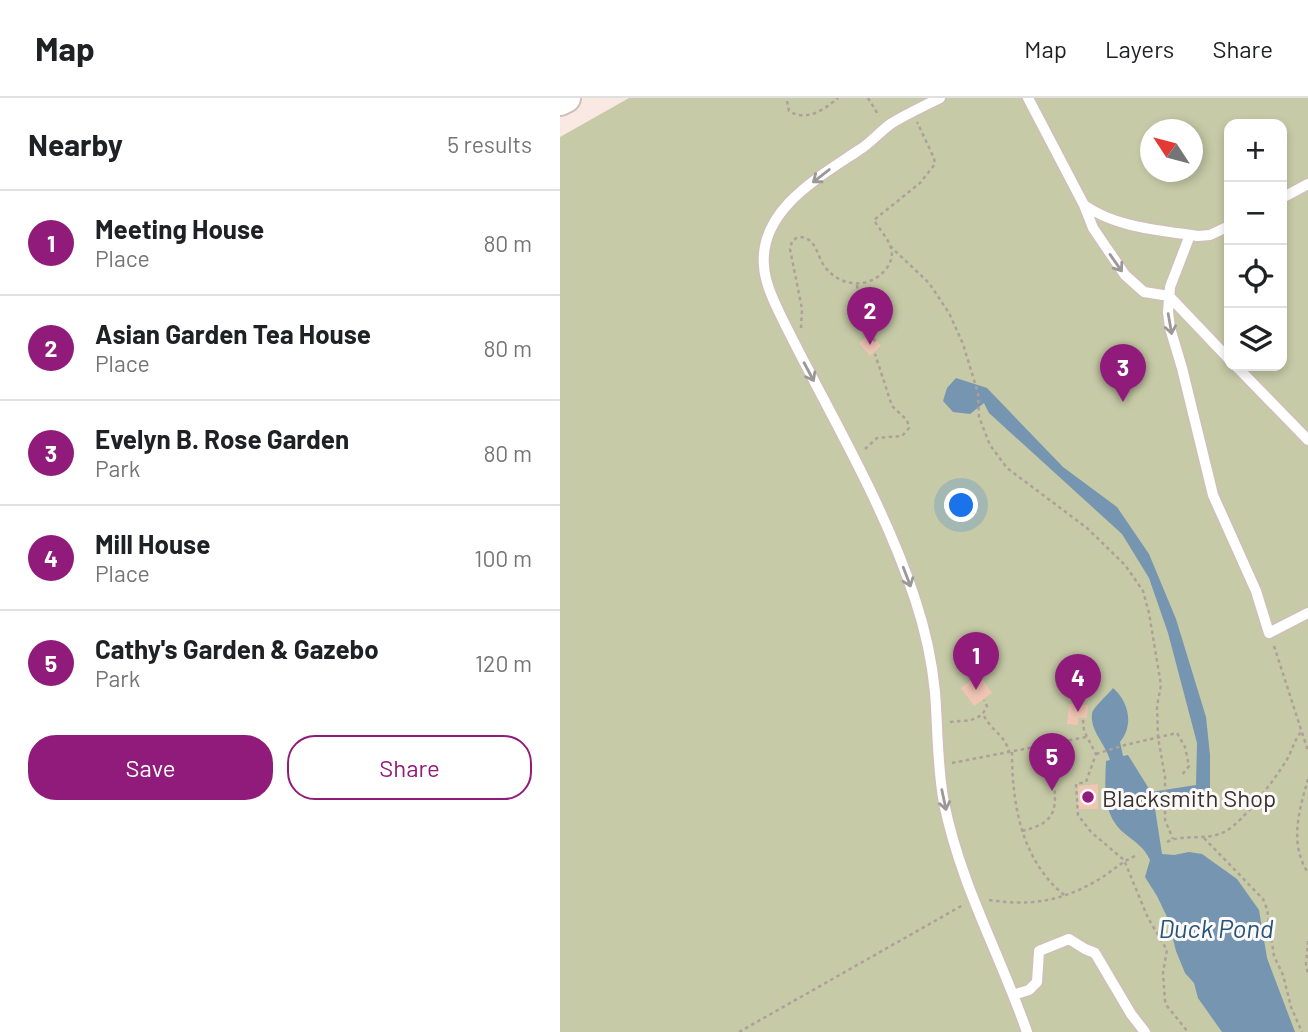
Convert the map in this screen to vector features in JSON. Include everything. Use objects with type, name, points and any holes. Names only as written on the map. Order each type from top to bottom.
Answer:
[{"type":"main road","points":[[560,101],[566,98]]},
{"type":"lane","points":[[940,98],[890,124],[877,137],[814,181],[787,205],[771,228],[764,251],[764,274],[773,300],[854,459],[901,561],[916,601],[930,660],[939,766],[954,844],[973,900],[1027,1030],[1013,1032]]},
{"type":"lane","points":[[1028,98],[1084,205],[1093,228],[1131,282],[1144,292],[1169,296],[1224,354]]},
{"type":"lane","points":[[1287,195],[1308,184]]},
{"type":"lane","points":[[1084,205],[1102,216],[1124,224],[1190,235],[1210,235],[1224,228]]},
{"type":"lane","points":[[1190,235],[1169,296],[1170,328],[1213,495],[1256,591],[1269,633],[1308,613]]},
{"type":"lane","points":[[1241,371],[1308,440]]},
{"type":"lane","points":[[1013,995],[1029,990],[1037,982],[1039,951],[1069,939],[1095,953],[1131,1014],[1145,1032]]},
{"type":"path","points":[[787,101],[789,111],[801,117],[812,114],[838,98]]},
{"type":"path","points":[[868,98],[872,106]]},
{"type":"path","points":[[912,113],[935,164],[920,183],[874,220],[890,246],[929,283],[949,313],[963,344],[978,393],[979,417],[990,445],[1007,468],[1087,528],[1125,565],[1143,591],[1161,685],[1157,706],[1157,737],[1166,786],[1166,825],[1172,839]]},
{"type":"path","points":[[792,339],[799,333],[802,324],[802,309],[790,248],[794,239],[808,239],[816,247],[828,270],[843,281],[857,285],[868,282],[887,268],[892,257],[890,246]]},
{"type":"path","points":[[857,285],[859,300],[875,344]]},
{"type":"path","points":[[854,459],[874,439],[902,436],[909,428],[907,420],[892,406],[879,373],[875,354]]},
{"type":"path","points":[[1269,633],[1308,751]]},
{"type":"path","points":[[936,723],[978,719],[987,706],[984,700]]},
{"type":"path","points":[[983,715],[1011,753],[1015,793],[1028,850],[1049,882],[1064,895]]},
{"type":"path","points":[[1083,720],[1086,737],[1096,754]]},
{"type":"path","points":[[1167,842],[1172,839],[1204,838],[1223,833],[1244,817],[1287,760],[1301,732]]},
{"type":"path","points":[[1182,775],[1189,766],[1185,747],[1177,733],[1103,750],[1096,754],[1086,782],[1076,785],[1076,810],[1091,832],[1124,860],[1148,918],[1168,953],[1163,985],[1167,1006],[1188,1032]]},
{"type":"path","points":[[939,766],[1086,737]]},
{"type":"path","points":[[1308,779],[1296,831],[1299,854],[1308,873]]},
{"type":"path","points":[[1022,831],[1041,826],[1051,817],[1056,801],[1054,786]]},
{"type":"path","points":[[1204,838],[1263,900],[1267,909],[1274,956],[1303,1032]]},
{"type":"path","points":[[739,1032],[973,900],[1029,904],[1064,895],[1096,881],[1124,860],[1138,855]]},
{"type":"path","points":[[1308,941],[1308,974]]},
{"type":"green space","points":[[629,98],[1308,98],[1308,1032],[560,1032],[560,137]]},
{"type":"water","name":"Duck Pond","points":[[956,378],[987,388],[1063,467],[1117,507],[1149,554],[1176,619],[1206,717],[1210,755],[1210,793],[1199,803],[1193,800],[1154,802],[1162,854],[1202,854],[1237,879],[1259,910],[1267,958],[1295,1032],[1222,1032],[1198,998],[1194,983],[1185,973],[1168,919],[1145,877],[1150,860],[1148,855],[1117,826],[1108,809],[1105,790],[1106,761],[1110,760],[1095,732],[1092,714],[1113,688],[1123,700],[1128,714],[1127,728],[1120,742],[1123,756],[1128,755],[1151,792],[1196,785],[1197,743],[1168,633],[1149,578],[1122,534],[989,413],[984,403],[970,414],[953,412],[943,401],[947,388]]},
{"type":"building","points":[[871,333],[881,346],[870,356],[859,343]]},
{"type":"building","points":[[979,674],[992,693],[974,706],[961,688]]},
{"type":"building","points":[[1069,704],[1088,705],[1087,718],[1078,718],[1078,725],[1067,724]]},
{"type":"building","name":"Blacksmith Shop","points":[[1098,784],[1098,809],[1078,809],[1078,786]]},
{"type":"place","name":"Asian Garden Tea House","points":[[870,345]]},
{"type":"place","name":"Evelyn B. Rose Garden","points":[[1123,402]]},
{"type":"place","name":"Meeting House","points":[[976,690]]},
{"type":"place","name":"Mill House","points":[[1078,712]]},
{"type":"place","name":"Cathy's Garden & Gazebo","points":[[1052,791]]},
{"type":"place","name":"Blacksmith Shop","points":[[1088,797]]}]
